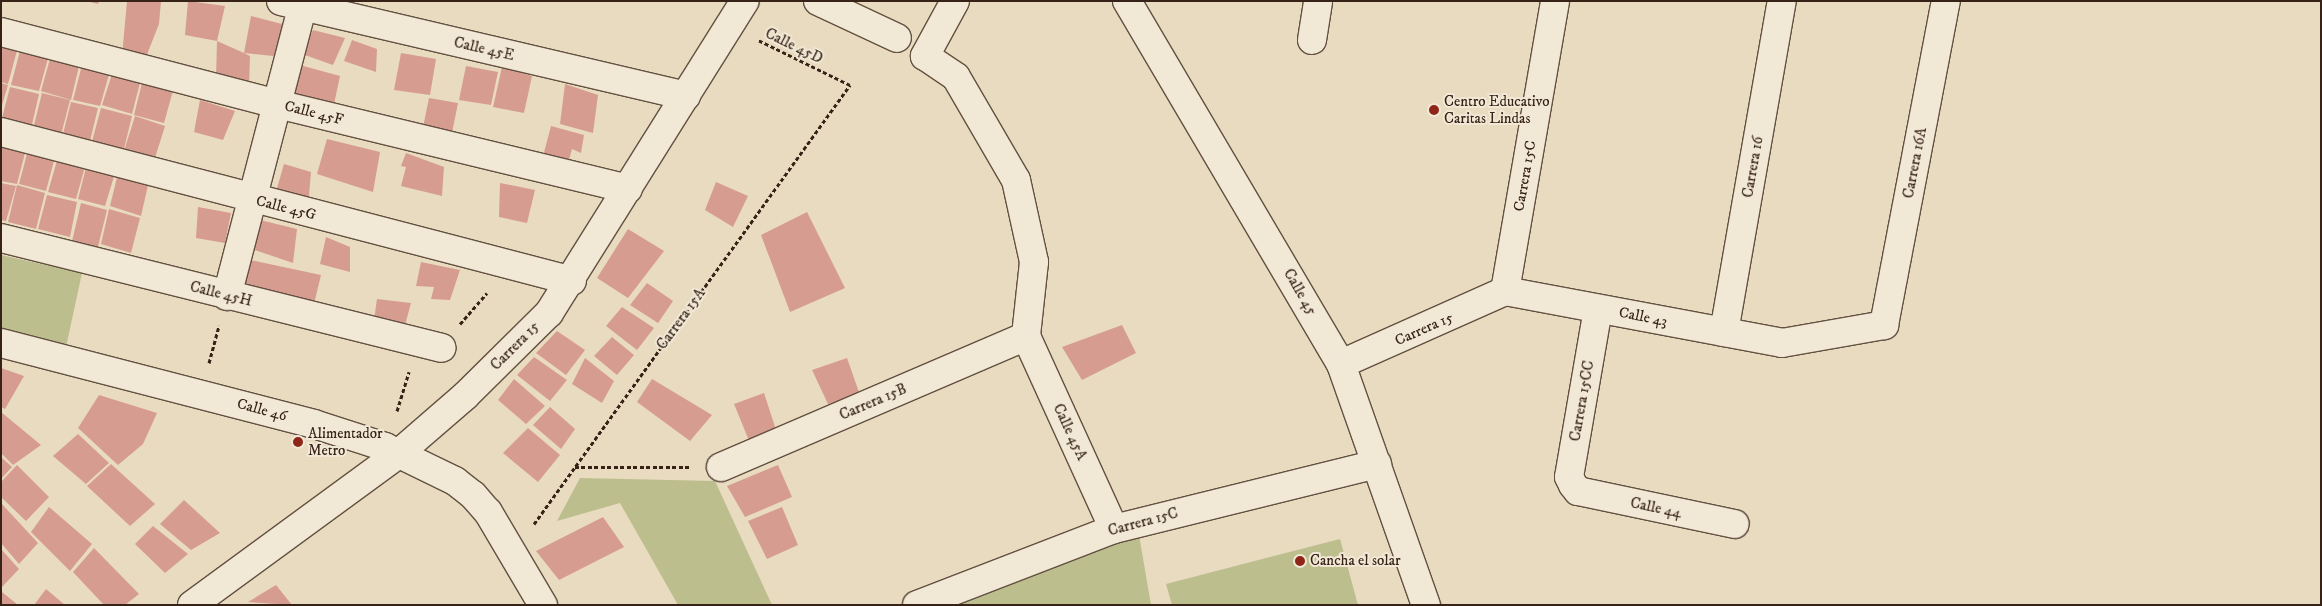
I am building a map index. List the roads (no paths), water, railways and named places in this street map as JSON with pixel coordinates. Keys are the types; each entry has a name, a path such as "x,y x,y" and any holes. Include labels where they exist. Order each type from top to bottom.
{"street":[{"name":"Carrera 15","path":"192,605 391,450 466,395 549,313 572,280 745,1"},
{"path":"818,1 897,38"},
{"path":"955,1 925,56 956,76 1016,180 1034,262 1026,336"},
{"name":"Calle 45","path":"1127,1 1342,364 1426,605"},
{"path":"1312,40 1318,1"},
{"name":"Carrera 15C","path":"1506,291 1555,1"},
{"name":"Carrera 16","path":"1724,332 1782,1"},
{"name":"Carrera 16A","path":"1782,343 1884,324 1946,1"},
{"path":"227,296 277,104 296,3"},
{"name":"Calle 45E","path":"296,3 686,96"},
{"name":"Calle 45F","path":"1,32 277,104 628,189"},
{"name":"Calle 45G","path":"1,132 252,199 572,280"},
{"name":"Calle 45H","path":"1,238 227,296 430,345"},
{"name":"Carrera 15","path":"1342,364 1506,291"},
{"name":"Calle 43","path":"1506,291 1782,343"},
{"name":"Carrera 15CC","path":"1578,491 1568,477 1598,309"},
{"name":"Carrera 15B","path":"721,468 1026,336"},
{"name":"Calle 45A","path":"1026,336 1114,528"},
{"name":"Calle 46","path":"1,344 314,424 391,450 455,481 473,495 488,512 543,605"},
{"name":"Carrera 15C","path":"917,605 1114,528 1377,464"},
{"name":"Calle 44","path":"1578,491 1735,524"}],"place":[{"name":"Centro Educativo Caritas Lindas","path":"1434,110"},
{"name":"Alimentador Metro","path":"298,442"},
{"name":"Cancha el solar","path":"1300,561"}]}
